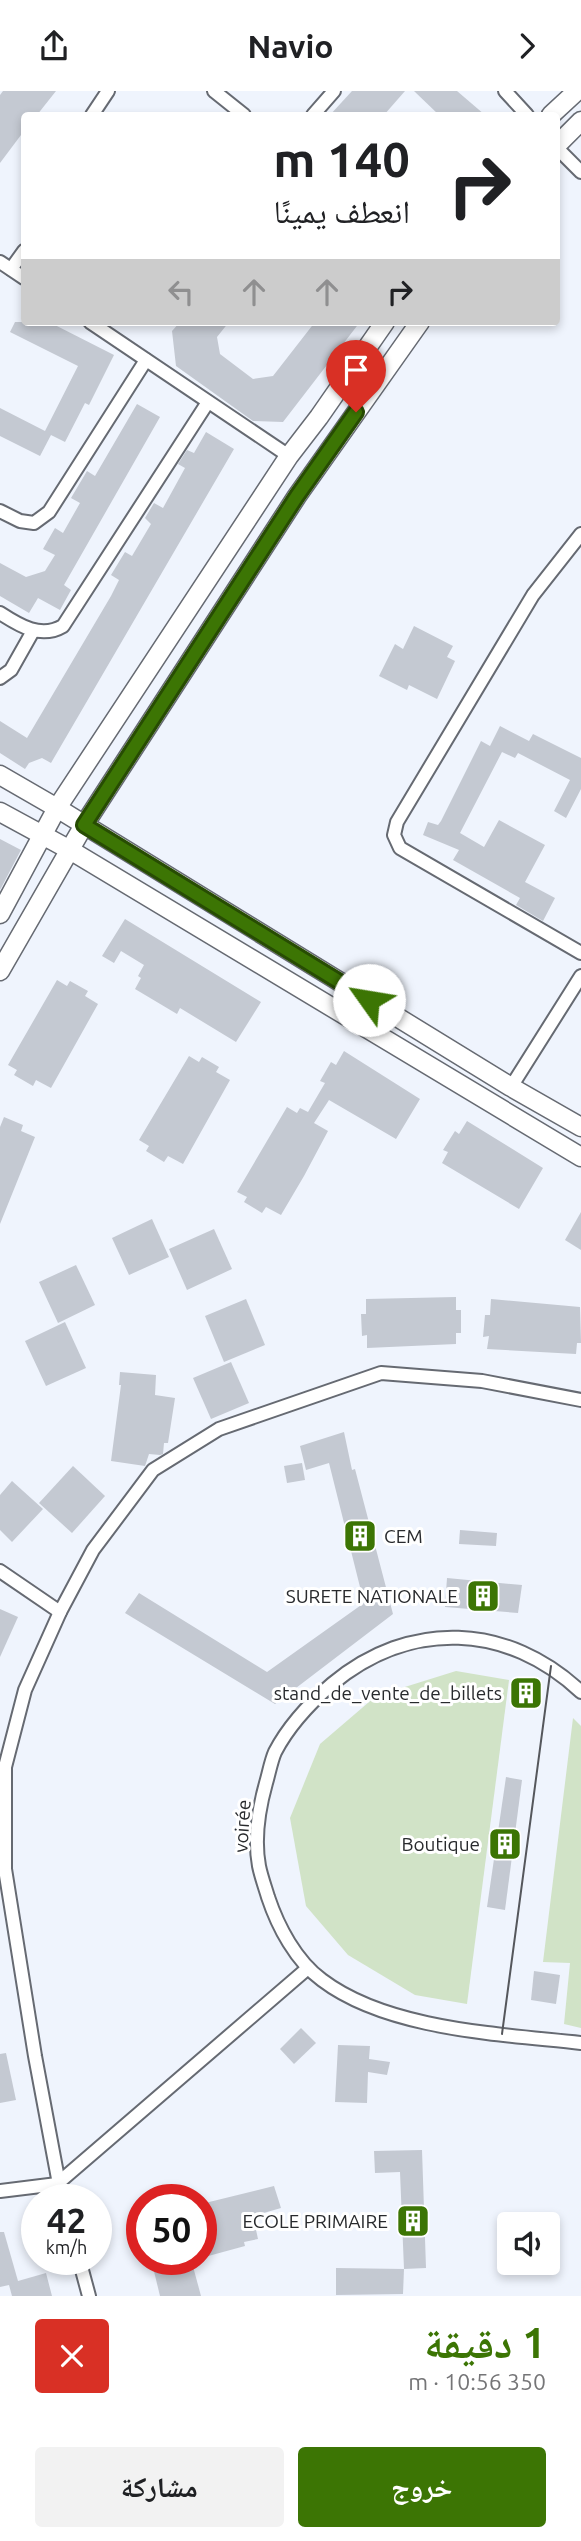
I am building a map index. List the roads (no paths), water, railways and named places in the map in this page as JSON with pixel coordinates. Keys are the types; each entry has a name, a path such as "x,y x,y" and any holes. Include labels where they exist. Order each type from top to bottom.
{"main road":[{"path":"554,112 577,91"},
{"path":"560,142 581,121"},
{"path":"0,914 58,808 289,456 381,326"},
{"path":"0,971 84,825 297,496 417,326"},
{"path":"0,775 581,1127"},
{"path":"0,812 70,850 581,1157"}],"street":[{"path":"94,112 108,91"},
{"path":"214,91 240,112"},
{"path":"316,112 334,91"},
{"path":"505,91 524,112"},
{"path":"560,150 581,172"},
{"path":"21,253 6,265 21,276"},
{"path":"95,326 289,456"},
{"path":"0,511 20,521 34,523 49,512 146,360"},
{"path":"0,613 33,632 56,630 64,626 208,402"},
{"path":"581,534 533,595 397,822 394,835 400,848 581,953"},
{"path":"0,678 11,670 33,632"},
{"path":"511,1087 581,976"},
{"path":"57,2184 5,1869 5,1767 25,1690 60,1612 93,1550 153,1470 219,1429 381,1373 482,1381 581,1400"},
{"path":"0,1571 60,1612"},
{"name":"voirée","path":"581,1692 551,1666 517,1649 480,1640 442,1638 404,1644 351,1668 307,1705 275,1753 259,1808 259,1865 276,1920 308,1968 323,1981 364,2003 437,2026 581,2043"},
{"path":"57,2184 308,1968"},
{"path":"0,2191 21,2188"},
{"path":"83,2275 89,2296"}],"tram line":[{"path":"502,2034 551,1666"}],"place":[{"name":"CEM","path":"360,1536"},
{"name":"SURETE NATIONALE","path":"483,1596"},
{"name":"stand_de_vente_de_billets","path":"526,1693"},
{"name":"Boutique","path":"505,1844"},
{"name":"ECOLE PRIMAIRE","path":"413,2221"}]}
